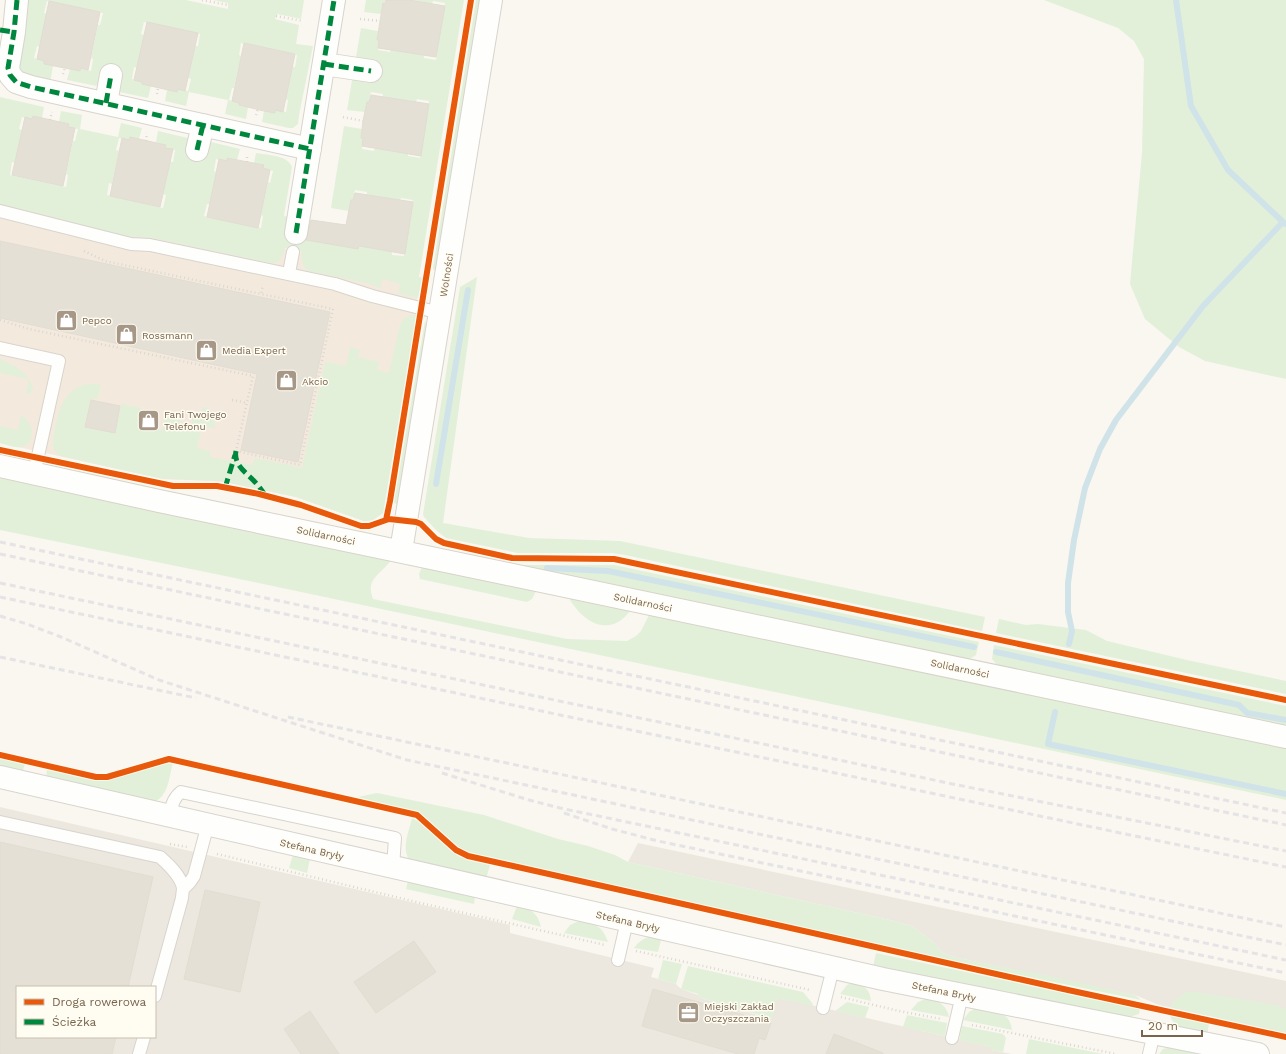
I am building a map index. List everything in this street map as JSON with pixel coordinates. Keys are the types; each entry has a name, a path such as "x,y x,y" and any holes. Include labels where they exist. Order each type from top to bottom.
{"street":[{"path":"17,0 7,31 8,68 10,75 16,82 31,87 310,149"},
{"path":"295,243 334,0"},
{"name":"Wolności","path":"401,551 491,0"},
{"path":"324,64 371,71"},
{"path":"106,103 111,75"},
{"path":"197,150 203,125"},
{"name":"Solidarności","path":"0,466 1286,737"},
{"name":"Stefana Bryły","path":"0,777 833,968 962,995 1152,1044 1258,1054"}],"lane":[{"path":"0,212 131,244 150,245 288,273 335,284 372,296 440,313"},
{"path":"288,273 295,243"},
{"path":"0,348 59,361 34,474"},
{"path":"169,816 176,795 181,792 395,838 393,867"},
{"path":"0,822 160,857 170,866 183,889 182,898 156,992"},
{"path":"183,889 194,876 202,851 208,824"},
{"path":"619,954 627,921"},
{"path":"823,1008 833,968"},
{"path":"952,1038 962,995"},
{"path":"139,1054 144,1038"}],"path":[{"path":"202,0 228,5"},
{"path":"276,16 303,21"},
{"path":"360,19 380,21"},
{"path":"343,117 363,121"},
{"path":"0,320 29,328 253,376 236,451 300,465 333,309 106,261 84,251"},
{"path":"260,294 266,269"},
{"path":"232,400 248,403"},
{"path":"168,843 429,905 619,954 826,994 899,1011 1116,1054"}],"shaded area":[{"path":"0,188 419,277 416,315 383,513 373,520 364,521 296,497 229,483 163,479 0,443"},
{"path":"0,807 510,925 510,933 654,968 651,977 676,984 681,989 698,995 698,997 771,1019 777,997 991,1047 991,1050 1012,1054 0,1054"},
{"path":"638,843 1286,981 1286,1033 1159,1005 1135,995 958,958 943,953 933,942 912,926 628,862"}],"green space":[{"path":"25,0 186,0 228,9 228,3 213,0 304,0 301,19 277,14 275,19 299,25 296,44 313,46 298,124 293,128 289,128 262,122 264,111 275,113 275,110 286,112 288,100 285,99 292,67 295,67 297,55 241,43 239,55 241,56 234,88 232,88 229,100 239,103 239,105 248,107 246,119 225,114 228,100 189,92 186,106 165,101 167,90 177,92 178,89 188,91 191,79 188,78 195,46 198,46 200,34 144,22 141,34 144,35 137,68 134,67 132,79 142,82 142,84 151,86 148,98 119,92 99,82 96,86 67,80 70,69 80,71 81,68 91,71 93,59 91,58 98,25 100,25 103,13 47,1 44,13 47,14 40,47 37,46 34,58 44,61 44,64 53,66 50,83 21,73 19,65"},
{"path":"366,0 386,0 385,4 383,4 381,14 364,12"},
{"path":"409,0 464,0 419,277 422,278 418,298 398,293 400,284 382,279 380,288 367,283 309,271 303,265 302,252 285,248 279,260 271,263 153,238 127,236 0,204 0,97 44,107 42,118 33,116 32,119 22,117 19,129 22,130 15,163 12,162 10,175 66,187 68,175 66,174 73,141 75,141 78,129 68,127 69,124 59,122 61,111 82,115 80,129 118,137 121,123 142,128 139,139 130,137 129,140 119,138 116,150 119,151 112,184 109,183 107,195 163,208 166,195 163,194 170,162 173,162 175,150 165,148 166,145 156,142 158,131 188,138 189,143 206,147 211,142 240,149 237,160 228,158 227,161 216,159 214,171 216,172 210,204 207,204 204,216 261,228 263,216 261,215 268,182 270,183 273,171 254,163 256,153 271,155 286,160 292,167 284,216 290,217 308,228 306,240 317,242 319,230 346,247 358,249 359,246 392,252 392,255 404,256 413,200 401,198 400,200 367,195 367,192 355,190 349,211 331,208 344,126 362,129 362,149 374,151 375,148 408,153 408,156 420,158 429,101 417,99 416,102 383,97 383,94 371,92 365,112 347,110 361,28 378,31 378,50 390,52 391,50 424,55 424,58 436,60 439,40 435,39 442,23 445,3 433,1 432,4"},
{"path":"476,0 481,0 437,271 433,268"},
{"path":"1044,0 1286,0 1286,379 1205,361 1179,347 1145,319 1130,284 1142,153 1144,59 1134,41 1118,28"},
{"path":"477,277 443,523 529,538 620,541 985,617 982,631 625,555 612,553 518,553 446,538 437,531 423,514 460,287"},
{"path":"416,315 383,513 373,520 364,521 296,497 221,481 163,479 60,456 53,447 57,419 68,395 74,389 90,384 101,385 97,399 91,398 84,427 115,433 122,404 141,408 138,424 162,431 166,413 180,416 179,423 191,425 193,419 200,420 203,408 206,407 212,413 215,428 202,426 197,448 210,451 210,457 252,465 255,458 302,468 325,362 346,366 350,347 360,350 358,357 379,362 377,370 389,373 400,325 403,319"},
{"path":"425,321 428,330 399,506 394,502"},
{"path":"0,359 20,370 29,379 0,373"},
{"path":"29,379 33,388 30,394 26,394"},
{"path":"21,415 25,417 30,425 32,433 29,442 20,447 13,447 0,443 0,426 18,430"},
{"path":"0,478 391,560 373,581 371,592 373,599 567,639 627,641 641,631 649,615 1286,748 1286,800 230,577 0,530"},
{"path":"517,565 614,565 979,642 976,655 968,660"},
{"path":"422,567 536,591 532,599 527,602 420,579 419,574"},
{"path":"569,598 630,611 614,624 597,624 582,614"},
{"path":"999,619 1026,625 1038,624 1086,630 1107,641 1286,681 1286,694 996,633"},
{"path":"994,645 1286,706 1286,726 1000,667 992,659"},
{"path":"0,758 25,764 22,773 0,768"},
{"path":"166,763 173,763 168,786 162,796 153,802 46,778 47,769 96,780 112,779"},
{"path":"377,793 484,815 558,839 588,846 615,855 628,862 890,920 912,926 933,942 943,953 958,958 1135,995 1141,1000 880,946 471,853 458,847 420,814 358,797"},
{"path":"412,818 420,822 458,856 490,865 486,879 411,862 406,852 406,841"},
{"path":"293,855 310,859 307,873 289,868"},
{"path":"408,881 475,896 474,904 406,889"},
{"path":"517,906 526,908 533,912 538,918 541,927 512,919"},
{"path":"581,920 598,927 604,933 608,942 564,933 570,925"},
{"path":"653,936 661,940 658,952 634,948 642,940"},
{"path":"876,953 1140,1009 1139,1014 1126,1018 873,967"},
{"path":"663,960 682,964 676,984 658,979"},
{"path":"688,966 803,992 813,1004 812,1006 777,998 772,1019 698,997 698,994 681,989"},
{"path":"852,983 866,988 871,1001 840,994 847,985"},
{"path":"1190,991 1276,1005 1286,1009 1286,1033 1170,1007 1181,995"},
{"path":"928,998 936,1000 942,1004 949,1017 911,1010 918,1002"},
{"path":"847,1002 869,1007 865,1018 835,1011"},
{"path":"976,1008 994,1011 1004,1015 1011,1023 1012,1030 963,1020 969,1012"},
{"path":"907,1015 947,1023 945,1036 903,1027"},
{"path":"1170,1015 1209,1024 1207,1035 1190,1032 1180,1028 1172,1021"},
{"path":"962,1026 1003,1034 1006,1038 1003,1052 991,1050 991,1047 959,1040"},
{"path":"1029,1039 1103,1054 1026,1054"},
{"path":"1170,1047 1210,1054 1159,1054 1163,1049"}],"building":[{"path":"386,0 409,0 445,6 436,57 378,48 379,40 377,40 383,3 385,4"},
{"path":"49,1 100,12 88,70 81,68 80,71 44,64 44,61 37,59"},
{"path":"147,22 198,33 185,91 178,89 177,92 142,84 142,82 134,80"},
{"path":"244,43 295,54 283,112 275,110 275,113 264,111 239,105 239,103 232,101"},
{"path":"371,95 429,104 421,156 362,146 363,138 361,138 363,121 367,102 369,102"},
{"path":"33,116 69,124 68,127 75,128 63,186 12,175 25,117 32,119"},
{"path":"130,137 166,145 165,148 173,149 160,207 110,196 122,138 129,140"},
{"path":"227,158 264,165 263,168 270,170 258,228 207,217 219,159 227,161"},
{"path":"355,193 413,202 405,254 359,246 358,249 306,240 311,220 346,225 351,200 353,200"},
{"path":"0,241 330,312 298,462 241,450 257,374 0,318"},
{"path":"91,400 120,406 115,433 85,427"},
{"path":"0,842 153,877 128,986 16,986 16,1038 116,1038 112,1054 0,1054"},
{"path":"205,890 260,902 240,992 184,979"},
{"path":"414,941 436,972 376,1013 354,982"},
{"name":"Miejski Zakład Oczyszczania","path":"653,989 771,1023 765,1040 759,1038 754,1054 738,1054 642,1026"},
{"path":"310,1011 339,1054 301,1054 284,1029"},
{"path":"834,1034 883,1053 883,1054 826,1054"}],"waterway":[{"path":"1176,0 1191,106 1228,170 1286,224"},
{"path":"1069,644 1072,631 1068,612 1068,583 1074,540 1085,488 1100,449 1116,420 1203,306 1283,222"},
{"path":"436,484 468,290"},
{"path":"547,568 608,571 974,647"},
{"path":"996,652 1239,705 1247,713 1286,720"},
{"path":"1055,712 1048,744 1286,794"}],"railway":[{"path":"0,542 1286,813"},
{"path":"0,554 1286,825"},
{"path":"0,583 943,782 1286,851"},
{"path":"0,597 1286,867"},
{"path":"0,616 27,624 61,637 159,680 407,760 1286,945"},
{"path":"0,657 196,698"},
{"path":"288,717 1286,927"},
{"path":"442,773 560,808 1286,960"},
{"path":"564,813 612,829 658,841 1286,973"}],"marked path":[{"path":"17,0 14,32 8,68 10,75 16,82 31,87 310,149"},
{"path":"296,233 334,0"},
{"path":"0,30 14,32"},
{"path":"324,64 371,71"},
{"path":"106,103 111,75"},
{"path":"197,150 203,125"},
{"path":"236,451 239,465 265,495"},
{"path":"225,488 235,455"}],"cycle path":[{"path":"386,520 471,0"},
{"path":"0,450 173,486 217,486 259,494 301,505 361,526 369,526 389,519 416,522 421,524 436,539 444,543 512,558 614,559 1286,700"},
{"path":"0,755 96,777 107,777 169,759 417,815 456,850 468,856 1068,990 1286,1037"}],"place":[{"name":"Pepco","path":"67,320"},
{"name":"Rossmann","path":"127,335"},
{"name":"Media Expert","path":"206,350"},
{"name":"Akcio","path":"287,381"},
{"name":"Fani Twojego Telefonu","path":"149,420"},
{"name":"Miejski Zakład Oczyszczania","path":"689,1012"}]}
